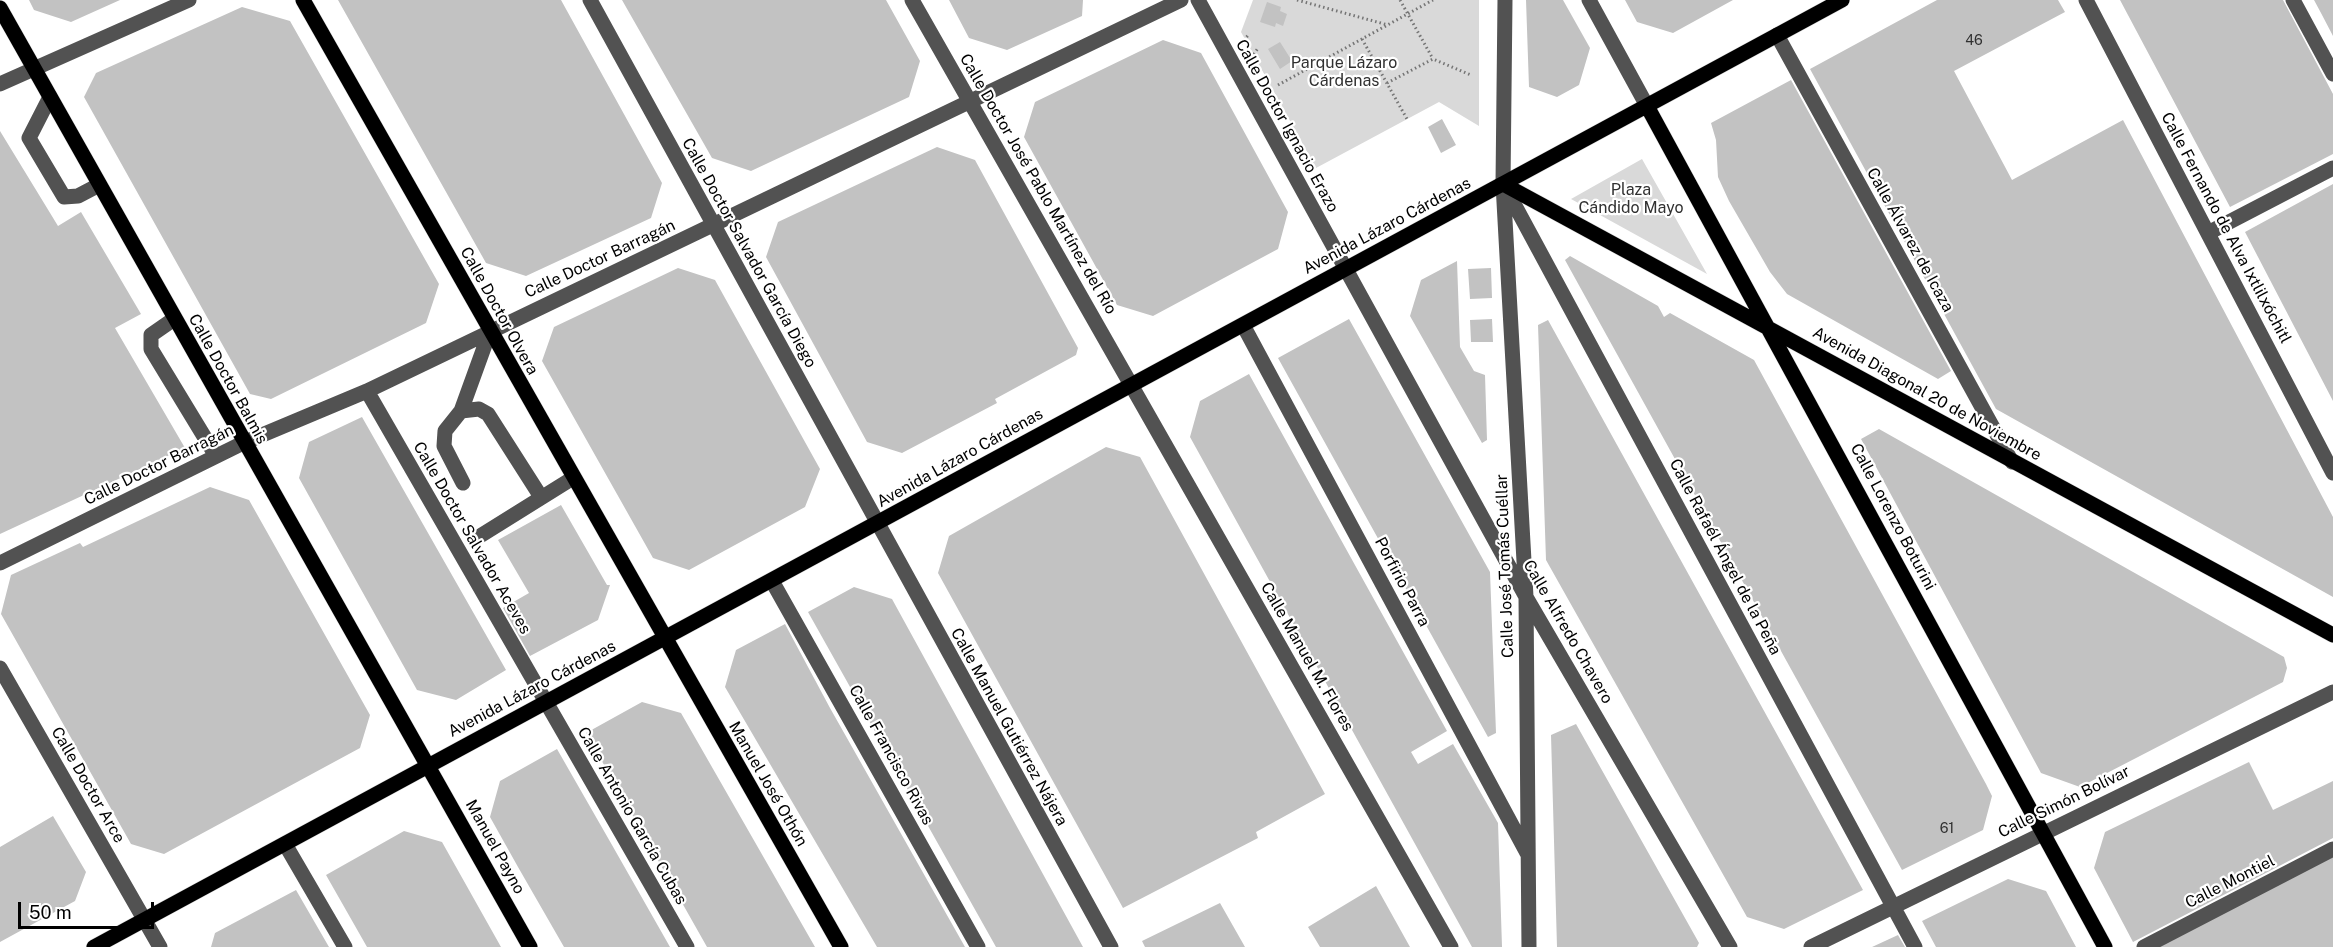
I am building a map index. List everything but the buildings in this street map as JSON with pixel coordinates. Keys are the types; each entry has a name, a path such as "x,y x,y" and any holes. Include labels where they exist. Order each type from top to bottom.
{"main road":[{"name":"Calle Doctor Olvera","path":"303,0 664,639"},
{"name":"Avenida Lázaro Cárdenas","path":"94,947 1842,0"},
{"name":"Calle Doctor Balmis","path":"0,8 243,443 429,765"},
{"name":"Calle Lorenzo Boturini","path":"1647,106 1769,326 2104,947"},
{"name":"Avenida Diagonal 20 de Noviembre","path":"1503,184 1769,326 2012,462 2333,635"},
{"name":"Manuel José Othón","path":"664,639 841,947"},
{"name":"Manuel Payno","path":"429,765 530,947"}],"street":[{"path":"0,84 189,0"},
{"name":"Calle Doctor Salvador García Diego","path":"590,0 877,524"},
{"name":"Calle Doctor José Pablo Martínez del Río","path":"912,0 1132,385"},
{"name":"Calle Doctor Barragán","path":"0,563 243,443 367,391 1180,0"},
{"name":"Calle Doctor Ignacio Erazo","path":"1198,0 1345,270"},
{"name":"Calle José Tomás Cuéllar","path":"1505,0 1503,184 1526,597 1529,947"},
{"path":"1589,0 1647,106"},
{"name":"Calle Fernando de Alva Ixtlilxóchitl","path":"2086,0 2333,473"},
{"path":"2293,0 2333,74"},
{"name":"Calle Álvarez de Icaza","path":"1777,35 2012,462"},
{"path":"50,97 29,138 64,197 78,196 99,184"},
{"path":"2208,234 2333,168"},
{"name":"Calle Rafaél Ángel de la Peña","path":"1503,184 1915,947"},
{"name":"Calle Alfredo Chavero","path":"1345,270 1526,597 1730,947"},
{"path":"174,319 151,335 151,349 216,456"},
{"name":"Porfirio Parra","path":"1243,325 1529,857"},
{"path":"463,483 444,446 445,431 461,411 490,331"},
{"name":"Calle Manuel M. Flores","path":"1132,385 1451,947"},
{"name":"Calle Doctor Salvador Aceves","path":"367,391 546,702"},
{"path":"461,411 479,409 488,414 541,497"},
{"path":"480,536 573,477"},
{"name":"Calle Manuel Gutiérrez Nájera","path":"877,524 1111,947"},
{"name":"Calle Francisco Rivas","path":"772,580 978,947"},
{"name":"Calle Doctor Arce","path":"0,668 160,947"},
{"name":"Calle Simón Bolívar","path":"1811,947 2333,692"},
{"name":"Calle Antonio García Cubas","path":"546,702 687,947"},
{"path":"285,844 345,947"},
{"name":"Calle Montiel","path":"2144,947 2333,849"}],"path":[{"path":"1297,0 1388,25"},
{"path":"1400,0 1433,58 1471,75"},
{"path":"1278,85 1433,0"},
{"path":"1362,39 1407,119"},
{"path":"1387,83 1433,58"}],"green space":[{"name":"Parque Lázaro Cárdenas","path":"1253,0 1479,0 1479,126 1439,102 1316,168 1241,32"},
{"name":"Plaza Cándido Mayo","path":"1642,159 1707,274 1571,199"}]}
